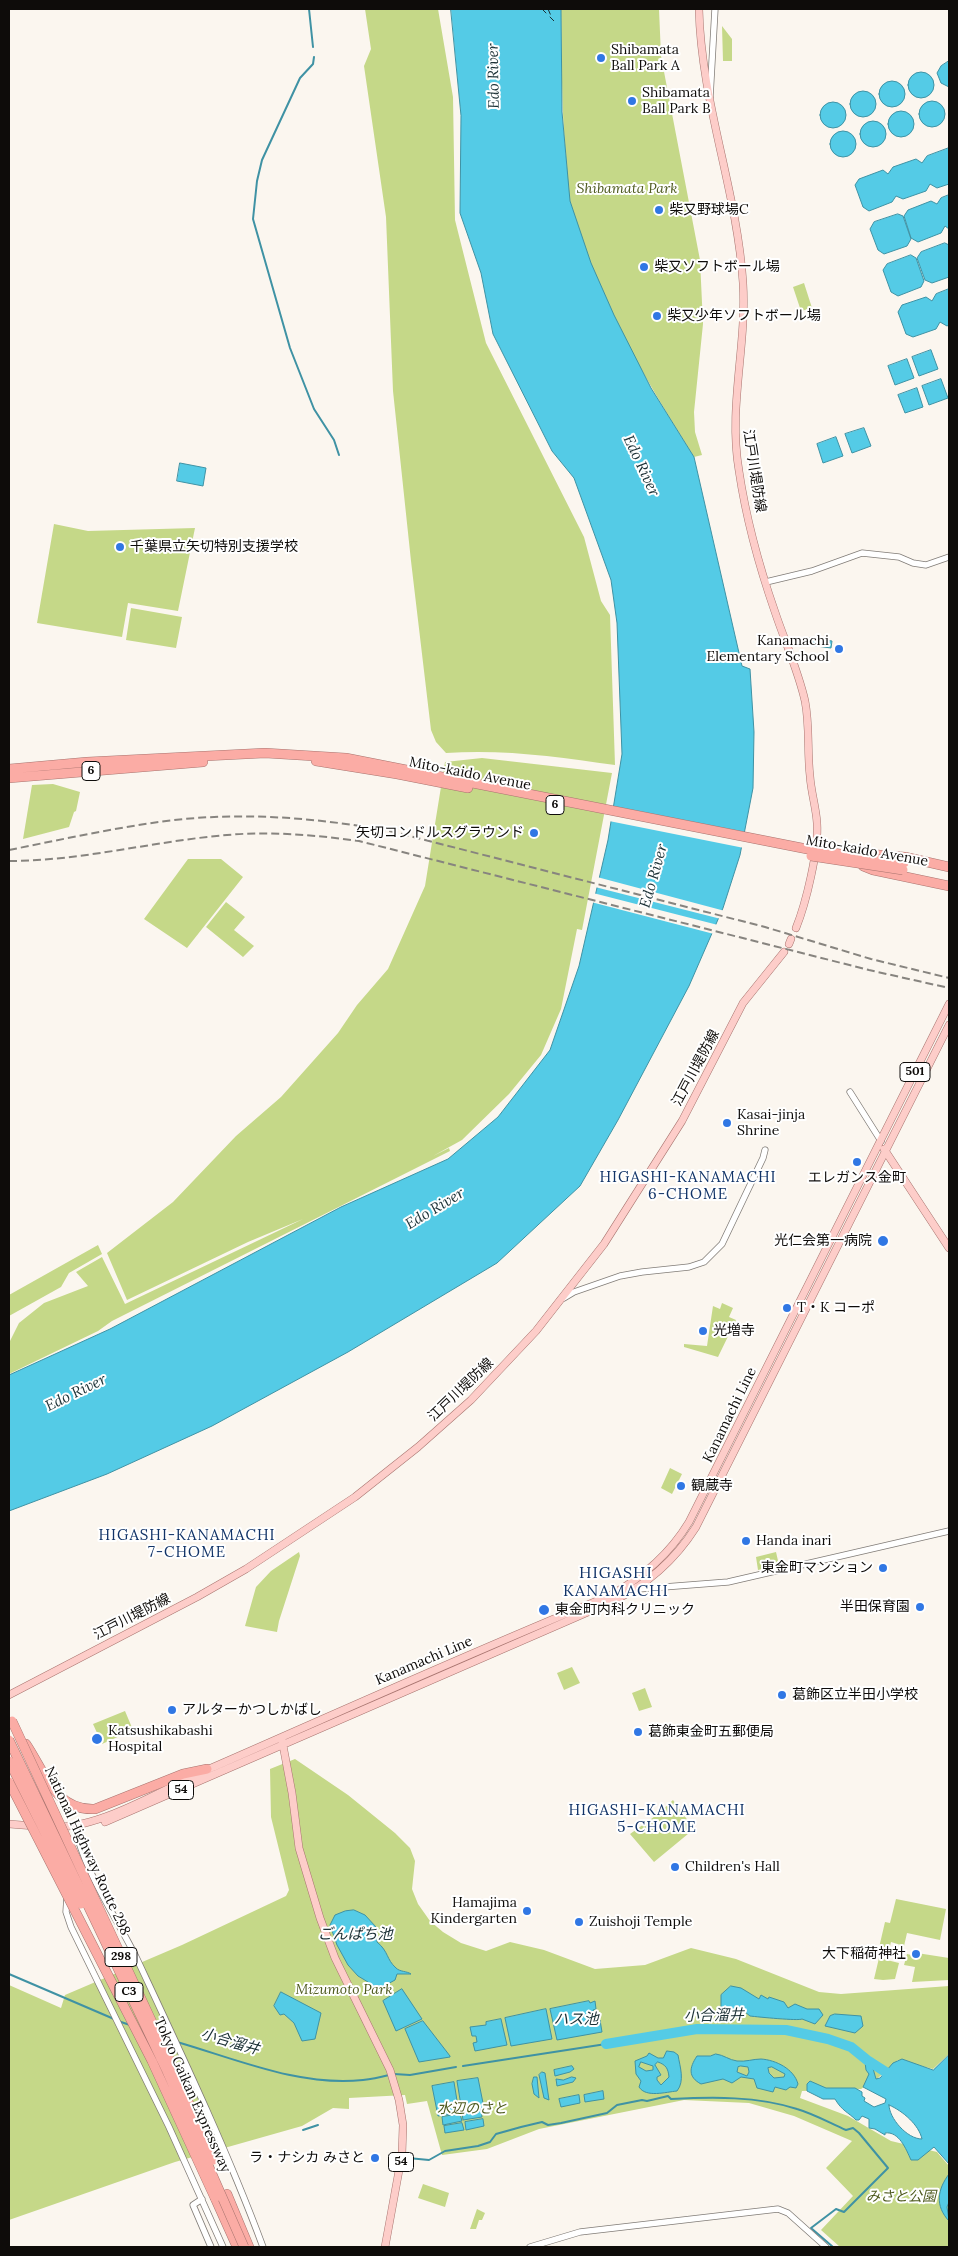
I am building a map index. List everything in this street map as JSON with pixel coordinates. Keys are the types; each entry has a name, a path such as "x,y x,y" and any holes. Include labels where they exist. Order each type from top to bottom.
{"highway":[{"name":"Mito-kaido Avenue","path":"9,768 173,760 266,759 305,760 398,771 949,880"},
{"name":"Mito-kaido Avenue","path":"9,778 173,760"},
{"name":"Mito-kaido Avenue","path":"812,853 841,854 949,872"},
{"path":"841,854 888,855 949,867"},
{"path":"856,863 873,870 949,886"},
{"name":"National Highway Route 298","path":"11,1717 178,2076 249,2247"},
{"path":"18,1733 59,1796 68,1804 80,1808 95,1809 102,1807 173,1777 207,1769"},
{"name":"Tokyo Gaikan Expressway","path":"9,1740 166,2069 244,2247"},
{"name":"Tokyo Gaikan Expressway","path":"9,1761 160,2066 238,2247"},
{"name":"298","path":"9,1782 152,2060 238,2247"}],"main road":[{"path":"699,9 702,54 710,97"},
{"name":"江戸川堤防線","path":"710,97 735,223 743,282 743,319 734,414 736,453 745,502 766,582 805,702 808,719 810,780 817,824 813,863 796,928"},
{"name":"江戸川堤防線","path":"9,1695 203,1594 246,1569 355,1497 418,1447 471,1400 536,1331 564,1298 610,1236 667,1145 747,998 784,952"},
{"name":"501","path":"881,1141 949,1004"},
{"name":"501","path":"885,1151 949,1025"},
{"path":"881,1141 885,1151 949,1248"},
{"name":"Kanamachi Line","path":"634,1585 662,1559 689,1522 881,1141"},
{"name":"Kanamachi Line","path":"282,1741 593,1610 634,1585 675,1556 696,1527 885,1151"},
{"name":"54","path":"9,1824 45,1828 75,1828 107,1816 207,1769 282,1741"},
{"name":"54","path":"9,1828 46,1832 109,1820 282,1741"},
{"name":"54","path":"282,1741 299,1848 322,1925 335,1958 392,2075 403,2125 402,2154 384,2247"}],"street":[{"name":"江戸川堤防線","path":"710,97 715,9"},
{"path":"766,582 812,570 862,553 899,557 913,563 926,565 949,557"},
{"path":"850,1092 881,1141"},
{"path":"564,1298 574,1292 620,1276 689,1267 704,1262 722,1244 764,1158 765,1150"},
{"path":"634,1585 728,1582 949,1531"},
{"path":"75,1828 80,1846 136,1958 173,2038 230,2166 263,2247"},
{"path":"80,1846 68,1886 66,1912 74,1933 116,2016 223,2247"},
{"path":"202,2199 193,2205 211,2247"},
{"path":"530,2247 580,2232 778,2209 788,2214 826,2247"}],"green space":[{"path":"365,9 438,9 453,97 455,220 486,343 584,537 601,601 610,615 615,765 510,753 446,753 436,742 431,730 393,391 386,217 364,66 371,49"},
{"name":"Shibamata Park","path":"561,9 659,9 661,56 700,260 703,324 694,412 695,432 702,455 694,457 639,366 606,302 580,236 567,185 562,101"},
{"path":"722,26 732,39 732,61 723,61"},
{"path":"804,283 812,308 801,311 793,287"},
{"path":"54,524 88,531 195,528 178,611 128,603 122,637 37,623"},
{"path":"131,608 182,617 176,648 126,640"},
{"path":"482,758 612,773 582,930 577,929 561,1009 541,1055 509,1094 462,1140 433,1156 449,1148 450,1151 112,1321 98,1331 9,1374 9,1343 19,1323 44,1303 88,1286 76,1272 102,1257 125,1304 303,1219 248,1242 127,1300 107,1253 173,1202 236,1136 281,1097 338,1033 357,1005 388,969 425,886 445,762"},
{"path":"53,784 80,792 76,811 69,827 23,839 32,785"},
{"path":"188,859 221,859 243,877 187,948 144,919"},
{"path":"226,902 245,917 234,930 254,946 243,957 206,927"},
{"path":"98,1245 102,1254 69,1273 61,1287 9,1316 9,1295"},
{"path":"722,1303 733,1308 729,1317 736,1320 718,1357 684,1347 684,1344 707,1346 713,1306 720,1309"},
{"path":"670,1468 682,1474 672,1494 661,1488"},
{"path":"299,1552 300,1556 277,1632 245,1626 256,1587 271,1571"},
{"path":"776,1552 779,1565 758,1570 756,1557"},
{"path":"572,1667 580,1683 564,1690 557,1673"},
{"path":"645,1688 652,1707 639,1711 632,1693"},
{"path":"125,1711 133,1730 102,1744 93,1724"},
{"name":"Mizumoto Park","path":"295,1759 348,1795 395,1833 410,1848 415,1861 412,1889 418,1904 430,1921 461,1943 486,1951 510,1942 544,1950 595,1969 645,1965 691,1948 736,1959 819,1992 841,1994 949,1986 949,2054 933,2069 898,2060 878,2078 861,2089 802,2091 800,2098 848,2116 891,2141 937,2152 949,2166 949,2247 840,2247 821,2230 853,2196 826,2168 852,2141 794,2116 749,2103 684,2100 539,2129 487,2149 442,2155 427,2101 407,2104 405,2095 349,2098 349,2109 333,2108 302,2126 175,2162 9,2220 9,1985 61,2008 65,1995 182,1945 286,1896 289,1890 271,1817 270,1769"},
{"path":"673,1800 694,1829 654,1862 630,1834 658,1814"},
{"path":"896,1899 946,1909 940,1940 907,1933 904,1946 891,1942 888,1954 878,1952 885,1922 890,1923"},
{"path":"917,1953 949,1958 949,1980 912,1982 915,1967 904,1965 907,1954 916,1956"},
{"path":"879,1958 899,1963 895,1979 874,1979"},
{"path":"423,2184 449,2193 445,2207 418,2198"},
{"path":"477,2209 485,2213 482,2220 479,2220 476,2229 470,2229"}],"water":[{"name":"Edo River","path":"451,9 561,9 562,112 570,201 591,263 614,315 651,388 694,457 742,666 750,669 754,732 753,788 740,855 723,908 689,986 618,1120 580,1186 497,1263 348,1352 212,1426 107,1474 9,1511 9,1375 110,1329 341,1207 448,1159 498,1117 550,1050 579,966 608,840 622,754 617,623 611,580 574,478 552,451 493,334 481,273 460,213 461,116"},
{"path":"949,61 949,87 941,83 937,73 941,66"},
{"path":"921,72 930,76 934,85 930,94 921,98 912,94 908,85 912,76"},
{"path":"892,81 901,85 905,94 901,103 892,107 883,103 879,94 883,85"},
{"path":"863,91 872,95 876,104 872,113 863,117 854,113 850,104 854,95"},
{"path":"932,101 941,105 945,114 941,123 932,127 923,123 919,114 923,105"},
{"path":"833,102 842,106 846,115 842,124 833,128 824,124 820,115 824,106"},
{"path":"901,111 910,115 914,124 910,133 901,137 892,133 888,124 892,115"},
{"path":"873,121 882,125 886,134 882,143 873,147 864,143 860,134 864,125"},
{"path":"843,131 852,135 856,144 852,153 843,157 834,153 830,144 834,135"},
{"path":"949,148 949,184 937,188 930,184 926,191 903,199 896,196 892,202 869,211 863,207 855,185 859,179 883,170 888,174 893,167 916,159 922,163 927,156"},
{"path":"949,195 949,229 945,226 941,233 918,242 911,238 904,216 908,210 931,201 937,204 941,198"},
{"path":"898,214 903,216 911,239 907,246 884,254 878,250 870,229 874,222"},
{"path":"945,243 949,245 949,277 932,283 925,280 917,258 921,252"},
{"path":"911,255 916,258 924,281 921,287 898,296 891,292 883,270 887,264"},
{"path":"949,289 949,325 947,326 940,322 936,329 913,337 906,334 898,312 902,305 926,297 932,301 936,294"},
{"path":"931,350 938,369 919,376 912,357"},
{"path":"907,359 914,378 895,385 888,366"},
{"path":"941,379 948,398 929,405 922,386"},
{"path":"917,388 923,407 905,413 898,395"},
{"path":"864,428 871,446 852,453 845,434"},
{"path":"836,437 843,456 823,463 817,444"},
{"path":"180,463 206,468 203,486 177,481"},
{"path":"810,638 832,641 831,648 809,645"},
{"name":"ごんぱち池","path":"354,1910 365,1915 376,1927 377,1942 384,1949 390,1962 401,1971 411,1974 397,1974 395,1980 375,1991 370,1988 368,1982 358,1976 348,1965 337,1945 330,1925 335,1915"},
{"path":"731,1986 741,1988 759,1999 761,1995 768,1999 769,1997 784,2002 788,2008 795,2004 807,2009 819,2009 823,2015 815,2024 802,2019 750,2016 745,2012 740,2012 735,2017 721,2017 718,2013 721,2008 721,1995"},
{"path":"402,1989 422,2019 396,2031 383,2001"},
{"path":"281,1992 321,2013 315,2039 302,2041 294,2023 284,2014 280,2015 274,2006"},
{"name":"ハス池","path":"589,2001 590,2003 595,2001 596,2009 593,2010 596,2021 600,2020 602,2032 557,2040 550,2009"},
{"name":"ハス池","path":"546,2009 552,2039 511,2046 505,2018"},
{"path":"835,2014 861,2016 863,2026 855,2033 825,2026 830,2016"},
{"path":"501,2019 507,2045 475,2051 473,2043 477,2042 476,2036 472,2036 470,2027 486,2025 486,2022"},
{"path":"423,2021 450,2057 419,2062 405,2029"},
{"path":"667,2051 678,2055 681,2083 677,2091 656,2094 642,2090 639,2087 641,2081 636,2074 635,2061 647,2056 649,2053 658,2058 663,2058","holes":["641,2062 653,2066 653,2070 646,2071 639,2067","658,2062 666,2067 669,2077 661,2085 657,2080 657,2077 661,2075 655,2065"]},
{"path":"722,2055 737,2061 761,2059 773,2061 784,2066 793,2074 798,2084 796,2088 790,2087 786,2090 775,2087 773,2092 757,2088 754,2079 741,2077 732,2083 723,2079 701,2084 692,2075 692,2064 697,2056","holes":["738,2067 748,2067 749,2072 747,2076 737,2072","772,2067 785,2074 784,2077 774,2078 769,2073 768,2068"]},
{"path":"949,2055 949,2164 934,2147 918,2160 911,2160 901,2142 894,2135 885,2133 885,2135 869,2128 869,2119 862,2116 859,2120 856,2120 835,2099 823,2099 807,2091 807,2084 810,2081 826,2088 855,2088 862,2092 862,2096 865,2098 864,2101 874,2107 885,2103 886,2099 863,2087 869,2074 866,2070 865,2062 869,2061 872,2065 876,2079 880,2078 893,2063 902,2059 933,2070","holes":["889,2105 914,2124 922,2139 911,2136 900,2127 892,2116"]},
{"path":"572,2066 574,2069 570,2072 555,2076 554,2070"},
{"path":"542,2072 545,2073 549,2100 544,2098 539,2075"},
{"path":"534,2077 537,2077 539,2098 534,2094 532,2084"},
{"path":"572,2077 576,2078 573,2082 557,2086 556,2079 563,2080"},
{"path":"478,2078 484,2108 462,2112 457,2081"},
{"path":"454,2082 459,2113 438,2116 432,2086"},
{"path":"603,2091 604,2099 585,2102 584,2095"},
{"path":"579,2095 580,2103 561,2107 559,2099"},
{"path":"481,2110 482,2117 463,2120 462,2113"},
{"path":"460,2114 462,2121 443,2125 442,2117"},
{"path":"483,2119 484,2126 466,2130 465,2122"},
{"path":"462,2123 464,2130 445,2133 444,2126"},
{"path":"949,2174 949,2202 947,2207 949,2221 941,2210 939,2198 942,2186"}],"pier":[{"path":"611,806 747,833 744,848 609,821"},
{"path":"597,877 725,911 721,919 595,887"},
{"path":"593,893 718,925 714,934 591,902"}],"waterway":[{"path":"309,9 313,47"},
{"path":"314,57 313,64 300,78 262,160 257,181 253,219 290,348 314,409 334,440 339,455"},
{"name":"小合溜井","path":"9,1974 114,2019"},
{"name":"小合溜井","path":"118,2021 130,2025"},
{"name":"小合溜井","path":"606,2044 697,2029 786,2030 828,2039 851,2047 895,2078"},
{"name":"小合溜井","path":"163,2038 172,2041"},
{"name":"小合溜井","path":"177,2042 292,2076 339,2081 363,2080 389,2075"},
{"name":"小合溜井","path":"463,2066 606,2044"},
{"name":"小合溜井","path":"394,2074 410,2075 456,2067"},
{"path":"408,2158 429,2160 445,2151 478,2146 490,2142 496,2134 521,2127 542,2122 548,2125 561,2123 607,2113 617,2105 668,2096 671,2099 735,2098 782,2105 810,2113 846,2130 853,2128 888,2168 844,2212 836,2209 811,2228 833,2247"},
{"path":"303,2130 318,2125"}],"ferry route":[{"path":"542,9 554,21"},
{"path":"548,9 552,18"}],"railway":[{"path":"9,850 132,826 174,820 257,817 340,823 394,832 765,927 871,959 949,978"},
{"path":"9,861 64,858 200,838 260,833 293,834 359,841 869,970 949,988"}],"place":[{"name":"Shibamata Ball Park A","path":"601,58"},
{"name":"Shibamata Ball Park B","path":"632,101"},
{"name":"柴又野球場C","path":"659,210"},
{"name":"柴又ソフトボール場","path":"644,267"},
{"name":"柴又少年ソフトボール場","path":"657,316"},
{"name":"千葉県立矢切特別支援学校","path":"120,547"},
{"name":"Kanamachi Elementary School","path":"839,649"},
{"name":"矢切コンドルスグラウンド","path":"534,833"},
{"name":"Kasai-jinja Shrine","path":"727,1123"},
{"name":"エレガンス金町","path":"857,1162"},
{"name":"光仁会第一病院","path":"883,1241"},
{"name":"T・K コーポ","path":"787,1308"},
{"name":"光増寺","path":"703,1331"},
{"name":"観蔵寺","path":"681,1486"},
{"name":"Handa inari","path":"746,1541"},
{"name":"東金町マンション","path":"883,1568"},
{"name":"半田保育園","path":"920,1607"},
{"name":"東金町内科クリニック","path":"544,1610"},
{"name":"葛飾区立半田小学校","path":"782,1695"},
{"name":"アルターかつしかばし","path":"172,1710"},
{"name":"葛飾東金町五郵便局","path":"638,1732"},
{"name":"Katsushikabashi Hospital","path":"97,1739"},
{"name":"Children's Hall","path":"675,1867"},
{"name":"Hamajima Kindergarten","path":"527,1911"},
{"name":"Zuishoji Temple","path":"579,1922"},
{"name":"大下稲荷神社","path":"916,1954"},
{"name":"ラ・ナシカ みさと","path":"375,2158"}],"district":[{"name":"HIGASHI-KANAMACHI 6-CHOME","path":"688,1186"},
{"name":"HIGASHI-KANAMACHI 7-CHOME","path":"187,1544"},
{"name":"HIGASHI KANAMACHI","path":"616,1582"},
{"name":"HIGASHI-KANAMACHI 5-CHOME","path":"657,1820"}],"park label":[{"name":"水辺のさと","path":"472,2109"},
{"name":"みさと公園","path":"901,2197"}]}
